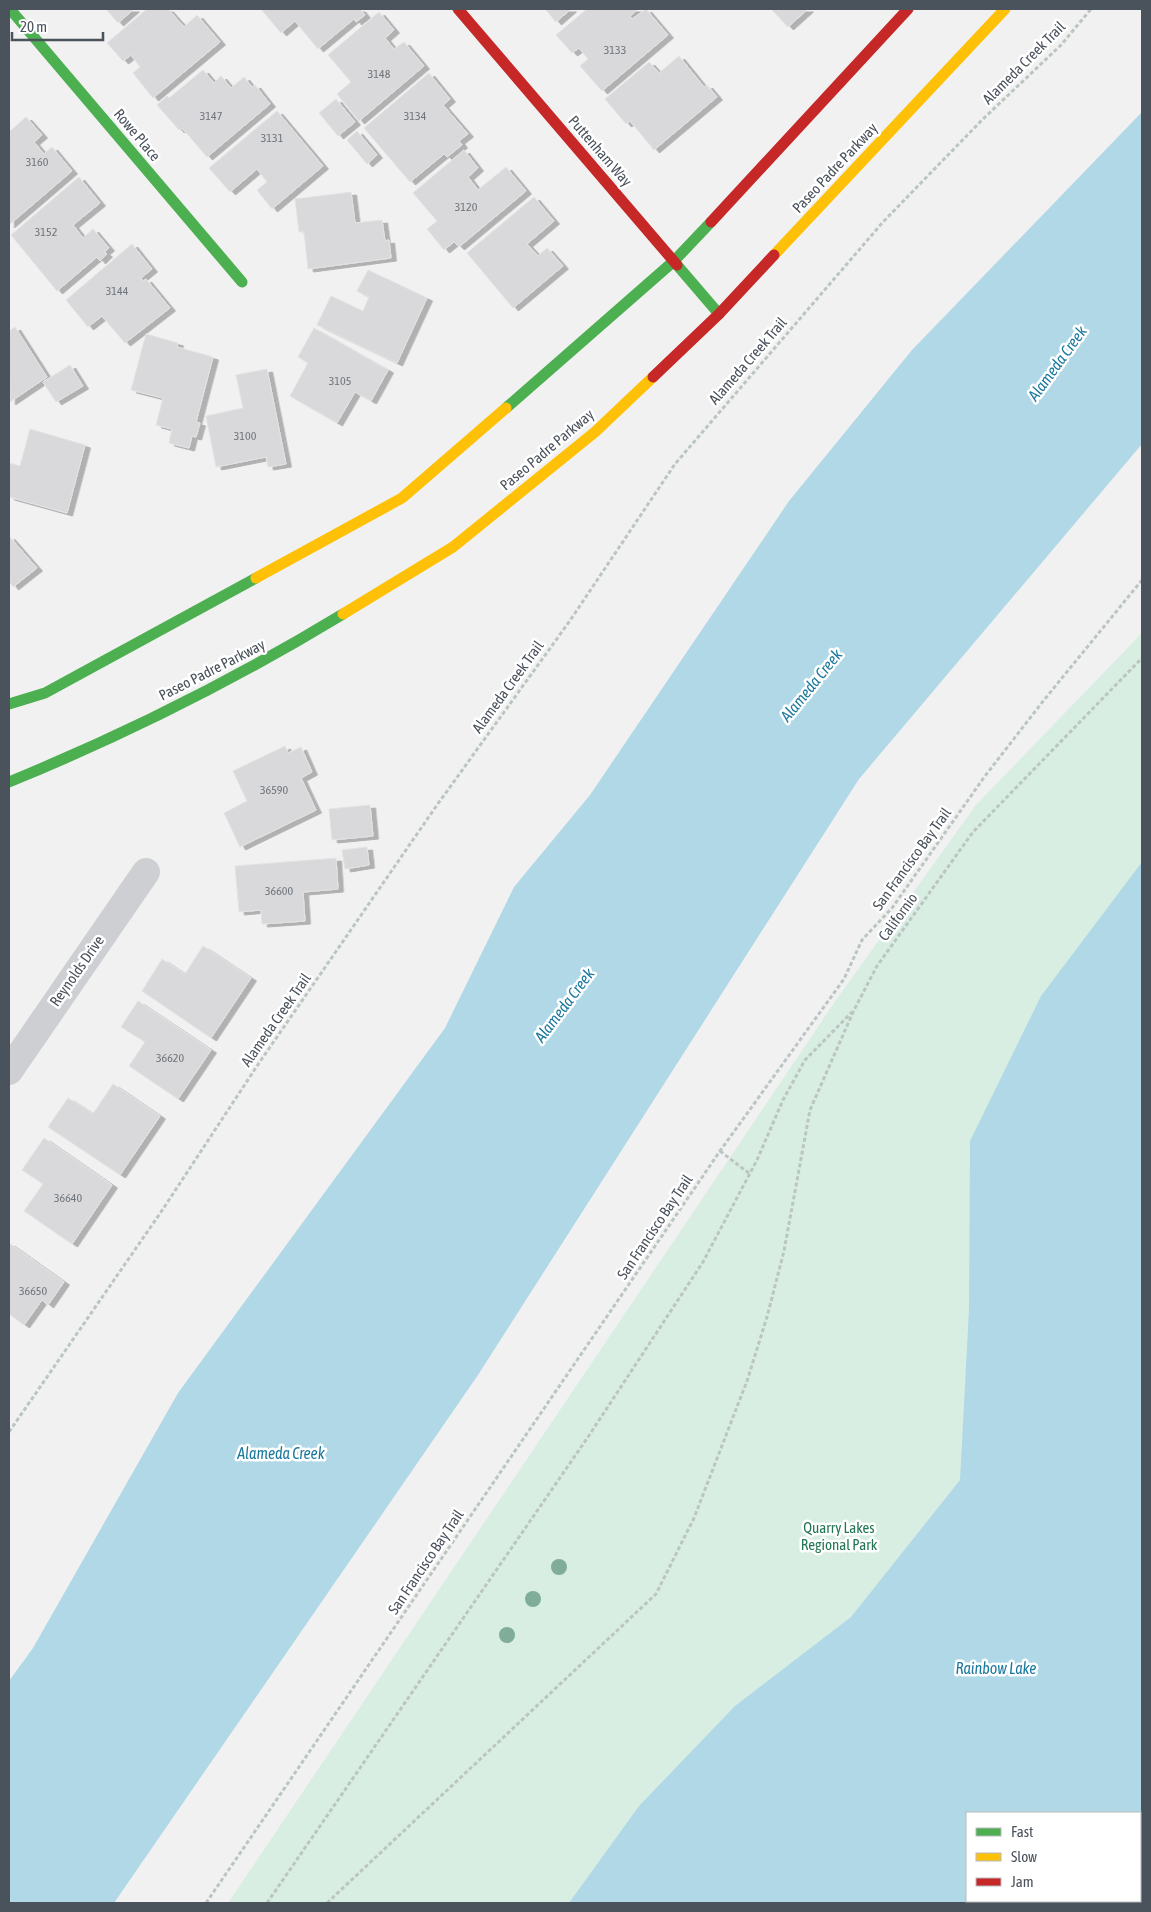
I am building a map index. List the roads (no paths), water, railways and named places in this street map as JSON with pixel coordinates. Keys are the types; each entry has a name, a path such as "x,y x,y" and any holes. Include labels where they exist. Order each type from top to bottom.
{"main road":[{"name":"Rowe Place","path":"10,9 242,282"},
{"name":"Puttenham Way","path":"458,9 719,314"},
{"path":"9,704 44,692 402,498 674,261 908,9"},
{"name":"Paseo Padre Parkway","path":"9,782 89,749 274,656 453,547 595,432 719,314 1005,9"}],"street":[{"name":"Reynolds Drive","path":"9,1071 146,872"}],"water":[{"name":"Alameda Creek","path":"1142,112 1142,444 859,779 478,1375 114,1903 9,1903 9,1681 33,1648 178,1393 445,1028 514,887 590,795 789,501 912,350"},
{"name":"Rainbow Lake","path":"1142,862 1142,1903 569,1903 639,1806 735,1706 851,1617 960,1480 969,1309 970,1141 1041,996"}],"park label":[{"name":"Quarry Lakes Regional Park","path":"839,1536"}]}
